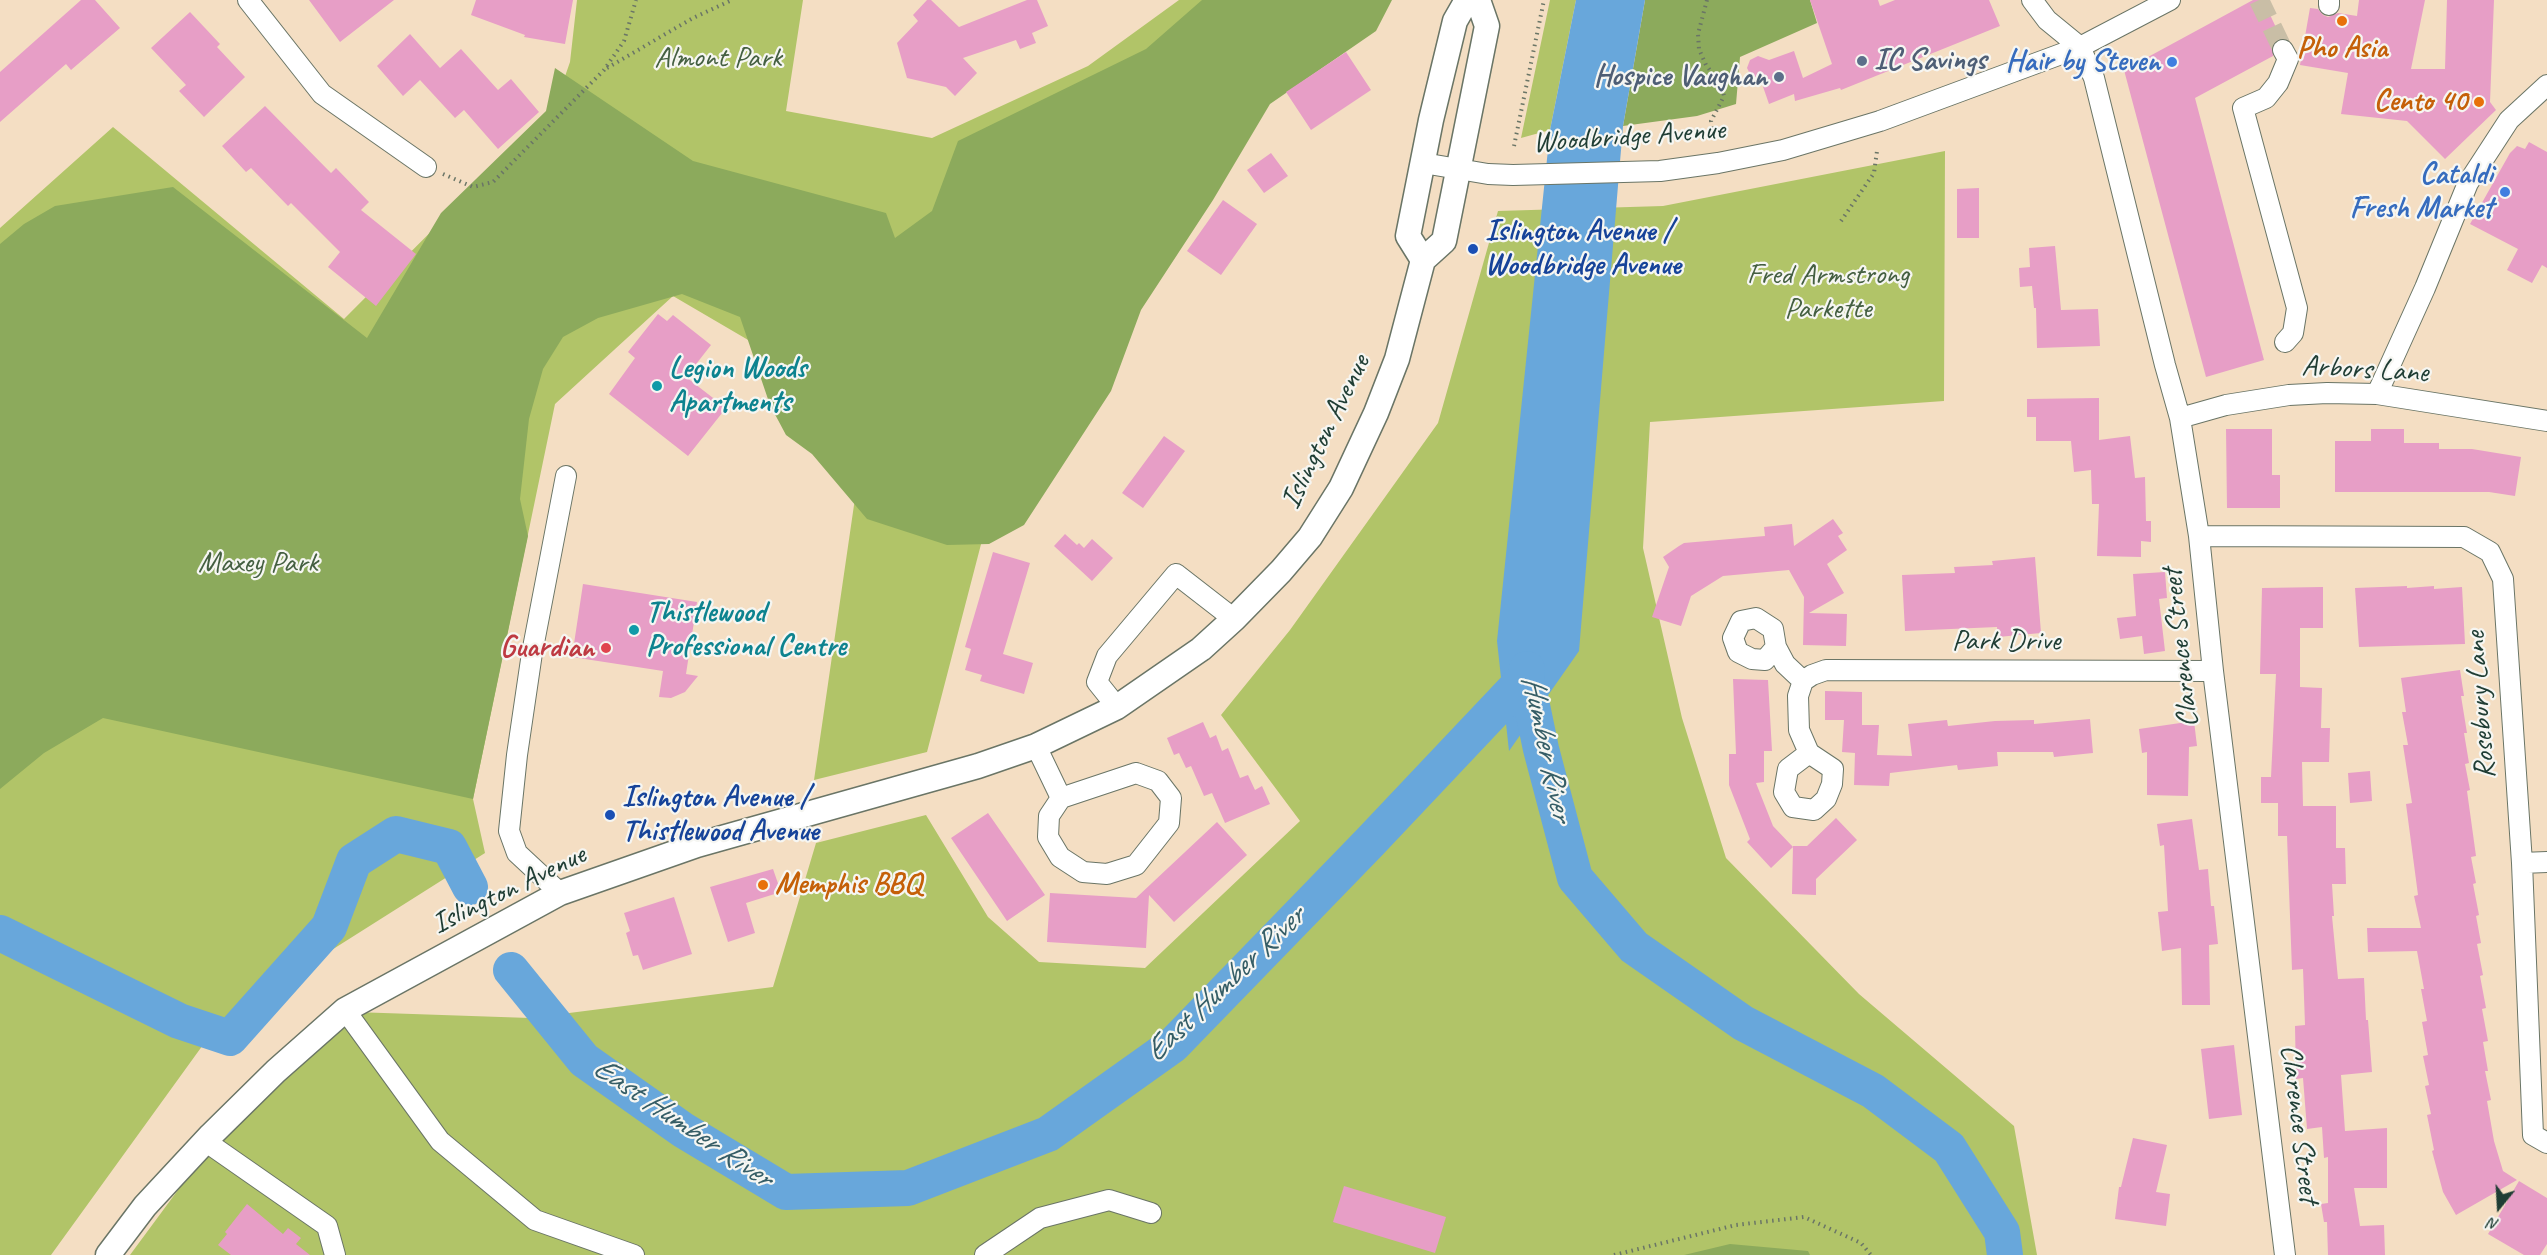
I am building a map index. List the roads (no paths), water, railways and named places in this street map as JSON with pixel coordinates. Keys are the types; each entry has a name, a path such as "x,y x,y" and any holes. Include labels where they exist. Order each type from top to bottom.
{"main road":[{"path":"1467,0 1455,21 1408,236 1423,260 1444,241 1487,26 1478,0"},
{"name":"Islington Avenue","path":"108,1255 145,1206 205,1141 276,1071 345,1010 560,893 697,845 978,766 1036,746 1117,707 1201,649 1281,571 1310,537 1341,488 1376,413 1397,359 1423,260"}],"street":[{"path":"248,0 322,94 426,167"},
{"path":"2032,0 2047,20 2080,47"},
{"name":"Woodbridge Avenue","path":"1423,164 1513,175 1660,171 1718,164 1805,143 1881,121 2080,47 2170,0"},
{"name":"Clarence Street","path":"2080,47 2094,78 2180,418 2199,536 2213,671 2285,1255"},
{"path":"2283,50 2288,59 2278,83 2266,98 2243,108 2297,309 2293,333 2285,342"},
{"path":"2377,394 2426,288 2468,183 2509,120 2547,85"},
{"name":"Arbors Lane","path":"2180,418 2226,405 2289,395 2327,393 2377,394 2547,422"},
{"path":"560,893 517,853 509,831 516,755 532,653 566,476"},
{"name":"Rosebury Lane","path":"2199,536 2464,537 2490,552 2503,579 2522,862 2533,1135 2547,1143"},
{"path":"1117,707 1097,682 1107,656 1176,574 1234,619"},
{"path":"1776,647 1785,664 1803,681 1798,702 1799,730 1809,753"},
{"name":"Park Drive","path":"1803,681 1826,670 2213,671"},
{"path":"1036,746 1061,798"},
{"path":"1136,773 1158,781 1171,798 1169,823 1136,865 1107,874 1083,872 1060,857 1048,837 1049,816 1061,798 1136,773"},
{"path":"2522,862 2547,862"},
{"path":"345,1010 440,1141 535,1220 634,1255"},
{"path":"205,1141 327,1226 335,1255"},
{"path":"985,1255 1040,1218 1109,1200 1151,1213"}],"water":[{"path":"1576,0 1645,0 1623,126 1579,651 1509,751 1497,641 1550,130"}],"waterway":[{"name":"Humber River","path":"1527,669 1526,677 1541,749 1575,878 1634,947 1743,1023 1873,1091 1949,1148 2002,1232 2005,1255"},
{"name":"East Humber River","path":"511,970 584,1060 683,1130 786,1192 908,1188 1048,1134 1173,1045 1526,677"},
{"name":"East Humber River","path":"0,933 179,1021 230,1038 329,927 354,861 396,834 449,847 470,887"}],"tunnel":[{"path":"2259,0 2283,50"}],"place":[{"name":"Pho Asia","path":"2342,21"},
{"name":"IC Savings","path":"1862,61"},
{"name":"Hair by Steven","path":"2172,62"},
{"name":"Hospice Vaughan","path":"1779,77"},
{"name":"Cento 40","path":"2479,102"},
{"name":"Cataldi Fresh Market","path":"2505,192"},
{"name":"Islington Avenue / Woodbridge Avenue","path":"1473,249"},
{"name":"Legion Woods Apartments","path":"657,386"},
{"name":"Thistlewood Professional Centre","path":"634,630"},
{"name":"Guardian","path":"606,648"},
{"name":"Islington Avenue / Thistlewood Avenue","path":"610,815"},
{"name":"Memphis BBQ","path":"763,885"}],"park label":[{"name":"Almont Park","path":"718,58"},
{"name":"Fred Armstrong Parkette","path":"1828,292"},
{"name":"Maxey Park","path":"258,563"}]}
